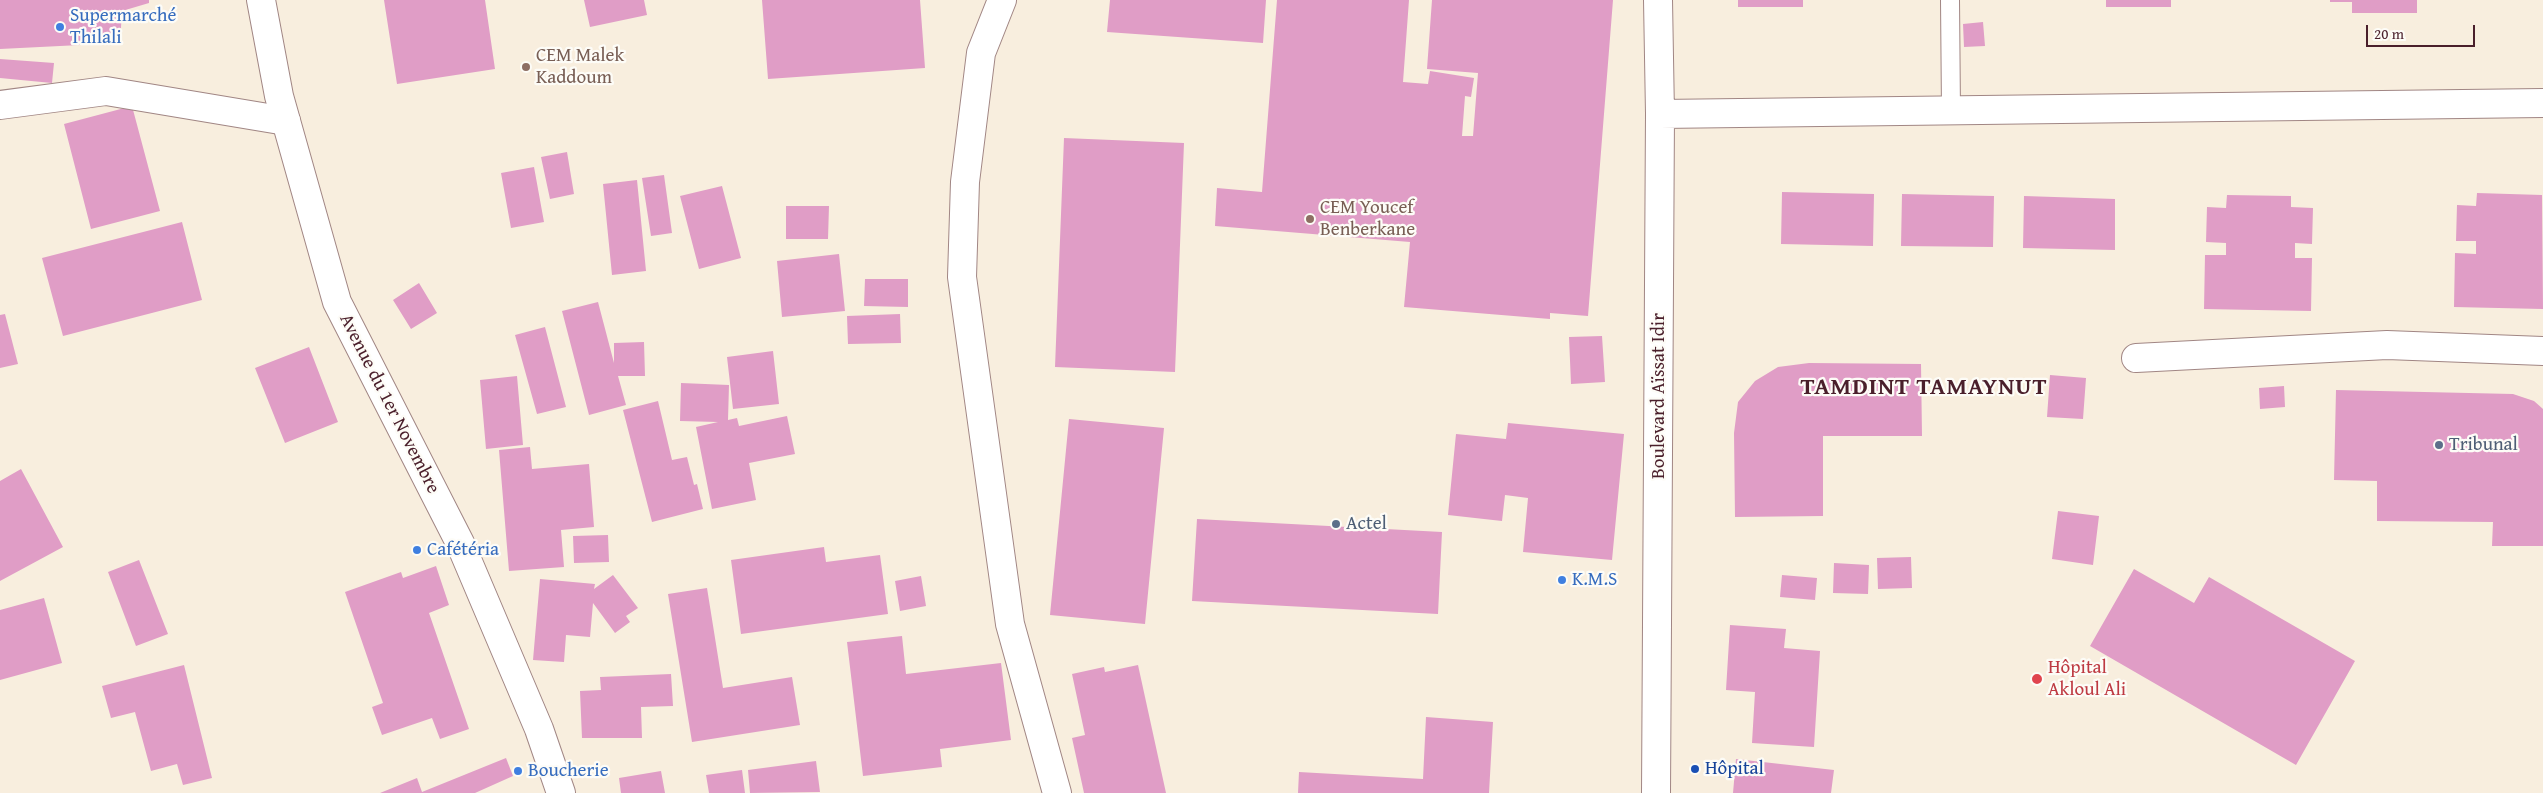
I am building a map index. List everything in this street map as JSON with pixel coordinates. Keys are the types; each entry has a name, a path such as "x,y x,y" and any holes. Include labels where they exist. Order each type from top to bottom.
{"street":[{"name":"Avenue du 1er Novembre","path":"261,0 279,96 337,302 460,543 540,729 561,793"},
{"path":"1002,0 981,53 964,182 962,277 1010,624 1057,793"},
{"name":"Boulevard Aïssat Idir","path":"1656,793 1660,114 1658,0"},
{"path":"0,105 106,91 286,121"},
{"path":"1660,114 2543,103"},
{"path":"2136,358 2387,345 2543,351"}],"lane":[{"path":"1950,0 1951,111"}],"building":[{"name":"Supermarché Thilali","path":"0,0 149,0 149,3 122,11 120,43 0,49"},
{"path":"384,0 485,0 495,69 397,84"},
{"path":"584,0 644,0 647,15 590,27"},
{"path":"762,0 920,0 925,68 768,79"},
{"path":"1110,0 1266,0 1263,43 1107,32"},
{"path":"1277,0 1409,0 1403,82 1428,84 1430,71 1474,78 1471,97 1465,96 1462,136 1473,136 1478,73 1427,69 1432,0 1613,0 1588,316 1550,313 1550,319 1404,307 1410,242 1215,226 1217,188 1262,192"},
{"path":"1738,0 1803,0 1803,7 1738,7"},
{"path":"2106,0 2171,0 2171,7 2106,7"},
{"path":"2330,0 2417,0 2417,13 2352,13 2352,2 2330,2"},
{"path":"1983,22 1985,46 1964,47 1963,24"},
{"path":"0,59 54,63 52,83 0,78"},
{"path":"132,106 160,211 91,229 64,124"},
{"path":"1064,138 1184,143 1175,372 1055,367"},
{"path":"567,152 574,194 550,199 541,157"},
{"path":"534,167 544,222 511,228 501,173"},
{"path":"664,175 672,233 651,236 642,178"},
{"path":"637,180 646,271 612,275 603,184"},
{"path":"722,186 741,258 699,269 680,196"},
{"path":"1782,192 1874,194 1873,246 1781,244"},
{"path":"2477,193 2542,195 2543,309 2454,307 2455,253 2476,254 2476,241 2456,241 2457,205 2476,206"},
{"path":"1902,194 1994,196 1993,247 1901,246"},
{"path":"2227,195 2291,196 2291,207 2313,208 2312,244 2295,243 2295,258 2312,258 2311,311 2204,309 2205,255 2226,255 2226,243 2206,242 2207,207 2226,208"},
{"path":"2024,196 2115,199 2115,250 2023,248"},
{"path":"786,206 829,206 828,239 786,239"},
{"path":"182,222 202,300 63,336 42,258"},
{"path":"839,254 845,311 782,317 777,261"},
{"path":"865,279 908,279 908,307 864,306"},
{"path":"419,283 437,313 411,329 393,300"},
{"path":"598,302 614,363 614,343 644,342 645,376 618,376 626,405 589,415 562,311"},
{"path":"5,314 18,364 0,368 0,315"},
{"path":"900,314 901,343 848,344 847,316"},
{"path":"545,327 566,407 537,414 515,335"},
{"path":"1602,336 1605,382 1571,384 1569,337"},
{"path":"309,347 338,422 285,443 255,368"},
{"path":"773,351 779,404 733,409 727,357"},
{"path":"1809,363 1921,364 1922,436 1823,436 1823,516 1735,517 1734,433 1738,402 1755,381 1778,367"},
{"path":"2050,375 2086,378 2083,419 2047,417"},
{"path":"517,376 523,445 486,449 480,380"},
{"path":"681,383 729,385 728,420 737,418 739,426 787,416 795,454 749,463 756,500 712,509 696,427 718,422 680,421"},
{"path":"2284,386 2285,407 2260,409 2259,388"},
{"name":"Tribunal","path":"2336,390 2513,394 2534,401 2543,409 2543,546 2492,546 2493,522 2377,521 2377,481 2334,480"},
{"path":"658,401 672,460 687,457 694,485 697,484 703,509 652,522 623,410"},
{"path":"1069,419 1164,428 1145,624 1050,615"},
{"path":"1508,423 1624,434 1612,560 1523,552 1528,498 1505,495 1502,521 1448,515 1456,434 1506,439"},
{"path":"530,447 532,469 589,464 594,527 561,530 564,567 509,571 499,450"},
{"path":"21,469 63,547 0,581 0,481"},
{"path":"2058,511 2099,516 2093,565 2052,559"},
{"path":"1197,519 1442,532 1438,614 1192,601"},
{"path":"608,535 609,562 574,563 573,536"},
{"path":"824,547 826,562 880,555 888,614 741,634 731,560"},
{"path":"1911,557 1912,588 1878,589 1877,558"},
{"path":"139,560 168,634 136,646 108,572"},
{"path":"1834,563 1869,565 1868,594 1833,593"},
{"path":"436,566 449,605 429,613 469,729 440,739 432,718 382,735 372,707 383,703 345,592 401,572 403,578"},
{"path":"2134,569 2194,603 2209,577 2355,661 2296,765 2090,646"},
{"path":"613,575 638,608 626,616 630,622 615,633 593,603 590,637 566,635 564,662 533,660 540,579 595,584 594,589"},
{"path":"1782,575 1817,578 1815,600 1780,597"},
{"path":"921,576 926,606 900,611 895,581"},
{"path":"707,588 723,688 792,677 800,725 692,742 668,594"},
{"path":"44,598 62,663 0,680 0,610"},
{"path":"1730,625 1786,629 1784,648 1820,651 1814,747 1752,743 1755,692 1726,690"},
{"path":"902,636 906,674 1001,663 1011,740 940,749 942,767 863,776 847,642"},
{"path":"184,665 212,778 183,785 177,764 151,771 135,712 111,718 102,686"},
{"path":"1138,665 1166,793 1084,793 1072,738 1085,735 1072,674 1104,667 1105,672"},
{"path":"671,674 673,706 641,707 642,738 582,738 580,691 601,690 600,677"},
{"path":"1426,717 1493,722 1489,793 1298,793 1299,772 1423,779"},
{"path":"506,758 513,776 475,793 380,793 417,778 422,792"},
{"path":"1736,759 1834,770 1831,793 1733,793"},
{"path":"816,761 820,792 750,793 748,770"},
{"path":"742,770 745,793 709,793 706,775"},
{"path":"661,771 665,793 621,793 619,778"}],"place":[{"name":"Supermarché Thilali","path":"60,27"},
{"name":"CEM Malek Kaddoum","path":"526,67"},
{"name":"CEM Youcef Benberkane","path":"1310,219"},
{"name":"Tribunal","path":"2439,445"},
{"name":"Actel","path":"1336,524"},
{"name":"Cafétéria","path":"417,550"},
{"name":"K.M.S","path":"1562,580"},
{"name":"Hôpital Akloul Ali","path":"2037,679"},
{"name":"Hôpital","path":"1695,769"},
{"name":"Boucherie","path":"518,771"}],"district":[{"name":"TAMDINT TAMAYNUT","path":"1924,388"}]}
